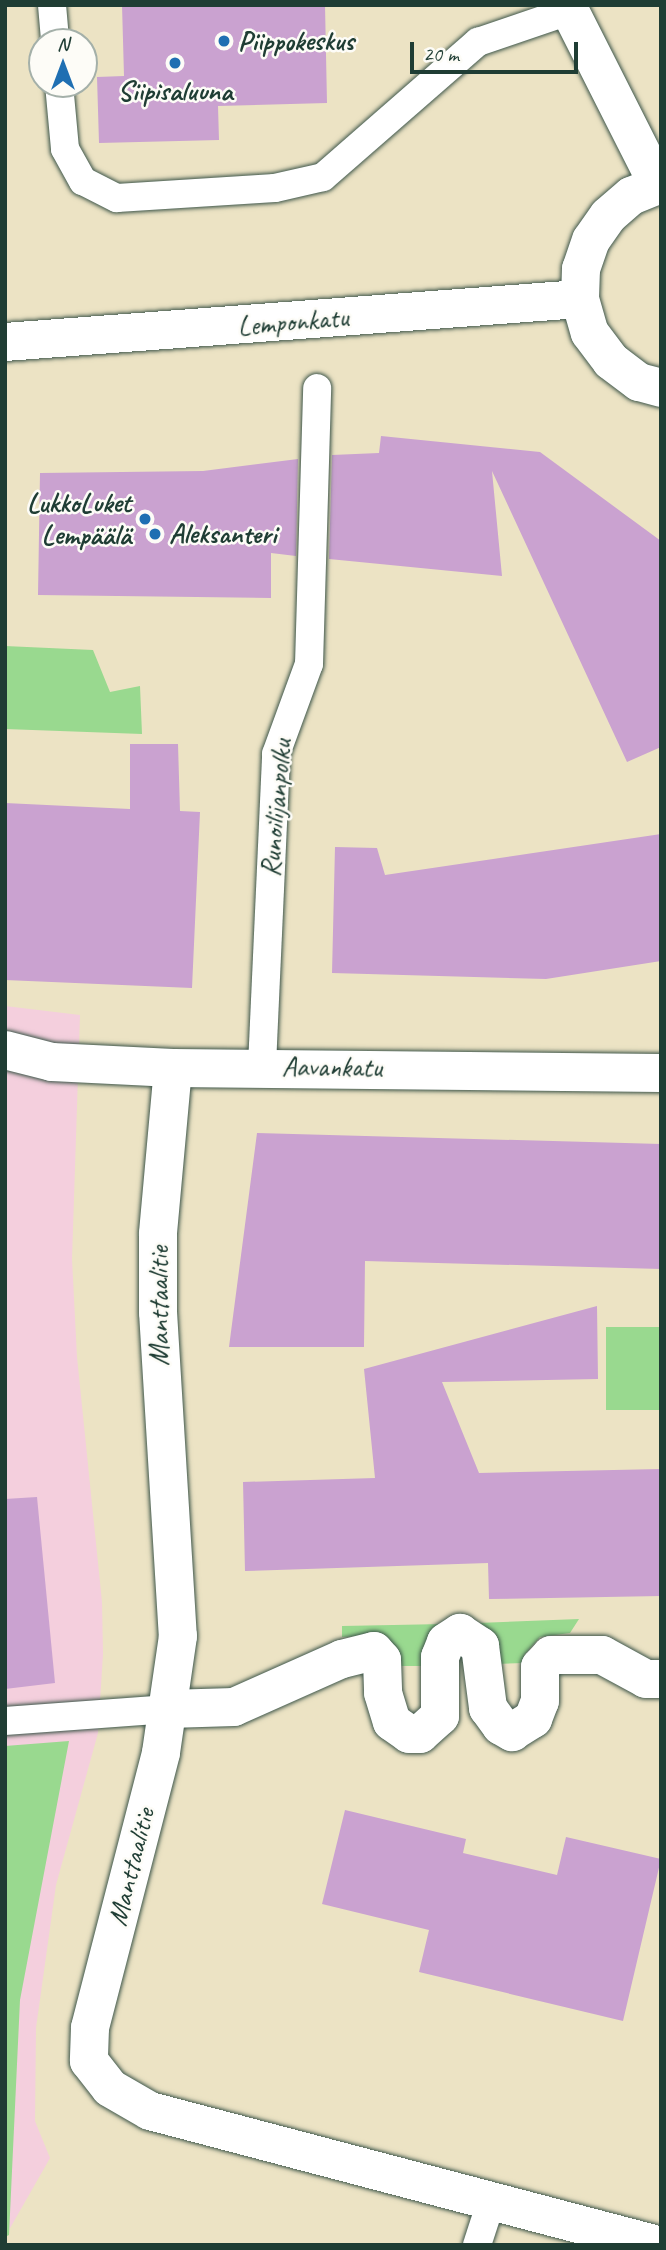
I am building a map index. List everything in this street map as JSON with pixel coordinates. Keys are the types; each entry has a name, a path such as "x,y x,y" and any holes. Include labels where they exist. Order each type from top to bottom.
{"street":[{"path":"568,8 660,185 631,196 608,216 591,240 581,269 580,299 590,333 611,361 639,382 661,388"},
{"name":"Lemponkatu","path":"5,342 580,299"},
{"name":"Aavankatu","path":"5,1050 52,1062 173,1068 262,1066 661,1073"},
{"name":"Manttaalitie","path":"173,1068 158,1234 158,1312 179,1610 169,1709 87,2044 89,2061 98,2076 126,2100 150,2111 658,2245"},
{"path":"169,1709 234,1707 342,1659 374,1651 382,1660 383,1693 392,1722 410,1734 420,1734 440,1716 442,1649 460,1633 480,1646 488,1709 500,1726 512,1732 533,1719 540,1701 540,1667 551,1655 601,1655 646,1679 661,1679"}],"lane":[{"path":"52,5 54,28"},
{"path":"60,98 65,149 83,181 117,198 275,188 323,177 478,42 568,8"},
{"name":"Runoilijanpolku","path":"262,1066 276,754 309,664 317,388"},
{"path":"5,1721 169,1709"},
{"path":"477,2245 491,2202"}],"shaded area":[{"path":"5,1006 80,1015 72,1259 77,1357 102,1602 103,1654 98,1733 56,1885 36,2028 35,2121 50,2158 5,2237"}],"green space":[{"path":"5,646 93,650 110,692 140,686 142,734 5,729"},
{"path":"606,1327 661,1327 661,1410 606,1410"},
{"path":"579,1619 570,1633 540,1637 524,1655 524,1663 495,1664 477,1623"},
{"path":"444,1624 425,1666 397,1666 371,1636 342,1637 342,1626"},
{"path":"69,1741 20,2000 9,2235 5,2237 5,1746"}],"building":[{"name":"Piippokeskus","path":"122,5 325,5 327,103 218,106 219,140 99,143 98,77 124,76"},
{"path":"381,436 540,452 661,541 661,747 627,762 492,471 502,576 329,559 332,455 379,453"},
{"name":"Aleksanteri","path":"298,459 296,556 271,553 271,598 38,595 40,473 203,471"},
{"path":"130,744 178,744 180,811 200,812 192,988 5,980 5,803 130,809"},
{"path":"661,834 661,961 546,979 332,973 335,847 377,848 385,875"},
{"path":"257,1133 661,1144 661,1269 365,1261 364,1347 229,1347"},
{"path":"597,1306 598,1379 442,1382 479,1473 661,1469 661,1596 489,1599 488,1563 245,1571 243,1482 375,1478 364,1369"},
{"path":"37,1497 55,1683 5,1689 5,1499"},
{"path":"345,1810 466,1839 463,1853 557,1875 566,1837 661,1859 623,2021 419,1972 429,1930 322,1904"}],"place":[{"name":"Piippokeskus","path":"224,41"},
{"name":"Siipisaluuna","path":"175,63"},
{"name":"LukkoLuket Lempäälä","path":"145,519"},
{"name":"Aleksanteri","path":"155,534"}]}
